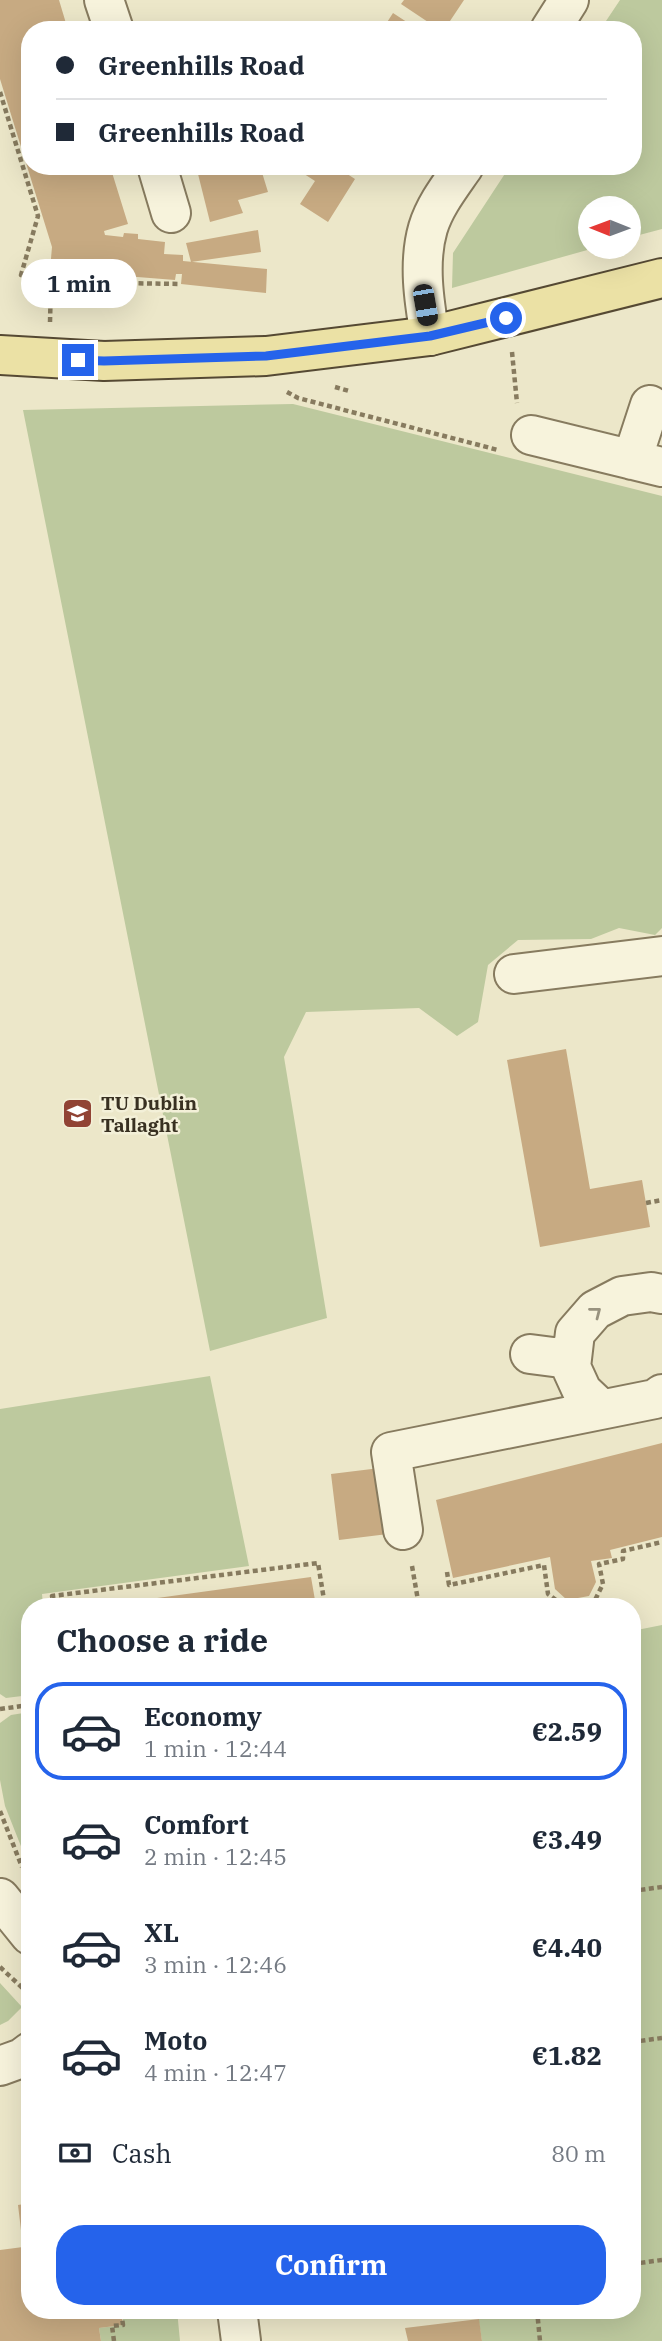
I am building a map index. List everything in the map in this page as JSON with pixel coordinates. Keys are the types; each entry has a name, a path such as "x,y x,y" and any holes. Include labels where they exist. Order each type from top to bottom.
{"main road":[{"path":"0,355 104,361 266,356 430,336 662,278"}],"street":[{"path":"104,0 111,21"},
{"path":"556,21 569,0"},
{"path":"160,175 171,213"},
{"path":"430,336 423,285 426,241 438,207 458,175"},
{"path":"519,443 647,463 650,405"},
{"path":"514,974 662,956"},
{"path":"601,1409 582,1391 571,1367 575,1333 595,1310 622,1296 651,1292 662,1294"},
{"path":"530,1354 561,1358 573,1347"},
{"path":"403,1530 391,1452 655,1399 662,1394"},
{"path":"13,1888 21,1910"},
{"path":"0,2066 21,2058"},
{"path":"238,2319 241,2341"}],"path":[{"path":"0,92 21,161"},
{"path":"25,175 38,216 21,275 51,282 181,284"},
{"path":"50,323 51,282"},
{"path":"286,392 298,398 519,443 527,407 518,404 511,346"},
{"path":"646,1203 662,1200"},
{"path":"596,1598 603,1584 599,1564 623,1559 623,1551 662,1542"},
{"path":"52,1598 318,1563 324,1598"},
{"path":"447,1572 449,1585 544,1565 548,1594 553,1598"},
{"path":"0,1709 21,1706"},
{"path":"0,1811 13,1888"},
{"path":"641,1890 662,1886"},
{"path":"0,1967 21,1987"},
{"path":"641,2041 662,2038"},
{"path":"641,2263 662,2260"},
{"path":"114,2341 112,2326 123,2325 122,2319"},
{"path":"538,2319 540,2341"}],"green space":[{"path":"620,0 662,0 662,229 641,235 641,196 578,196 578,253 452,288 453,253 504,175 642,175 642,21 606,21"},
{"path":"293,404 662,496 662,928 655,935 619,928 591,939 518,940 488,965 478,1022 457,1036 419,1008 306,1012 284,1057 327,1318 210,1351 23,410"},
{"path":"210,1376 249,1566 42,1594 42,1598 21,1598 21,1696 6,1698 0,1694 0,1409"},
{"path":"662,1625 662,2341 482,2341 478,2319 641,2319 641,1629"},
{"path":"21,1713 21,1846 5,1806 0,1780 0,1723 11,1715"},
{"path":"0,1983 21,2008 0,2025"},
{"path":"123,2319 178,2319 180,2341 101,2341 99,2328 123,2325"}],"building":[{"path":"0,0 59,0 65,21 21,21 21,147 0,79"},
{"path":"404,0 464,0 450,21 426,21 401,4"},
{"path":"393,13 405,21 388,21"},
{"path":"30,175 113,175 128,224 104,231 105,235 123,237 124,233 138,234 138,239 165,242 164,254 183,255 183,261 267,269 266,293 181,284 182,274 176,274 175,280 50,270 52,247"},
{"path":"198,175 263,175 268,192 238,200 243,213 210,222"},
{"path":"306,175 349,175 355,179 328,222 300,204 315,181"},
{"path":"258,230 261,252 191,262 186,243"},
{"path":"566,1049 590,1189 642,1180 650,1227 540,1247 507,1060"},
{"path":"662,1443 662,1537 610,1550 612,1558 591,1561 596,1582 589,1596 565,1598 555,1589 550,1557 453,1578 436,1500"},
{"path":"380,1468 388,1534 339,1540 331,1474"},
{"path":"311,1577 315,1598 157,1598"},
{"path":"21,2204 21,2230 18,2205"},
{"path":"21,2247 21,2319 122,2319 123,2325 99,2328 101,2341 0,2341 0,2250"},
{"path":"479,2319 482,2341 408,2341 405,2328"}],"place":[{"name":"TU Dublin Tallaght","path":"78,1114"}],"route":[{"path":"78,360 266,356 430,336 506,318"}]}
